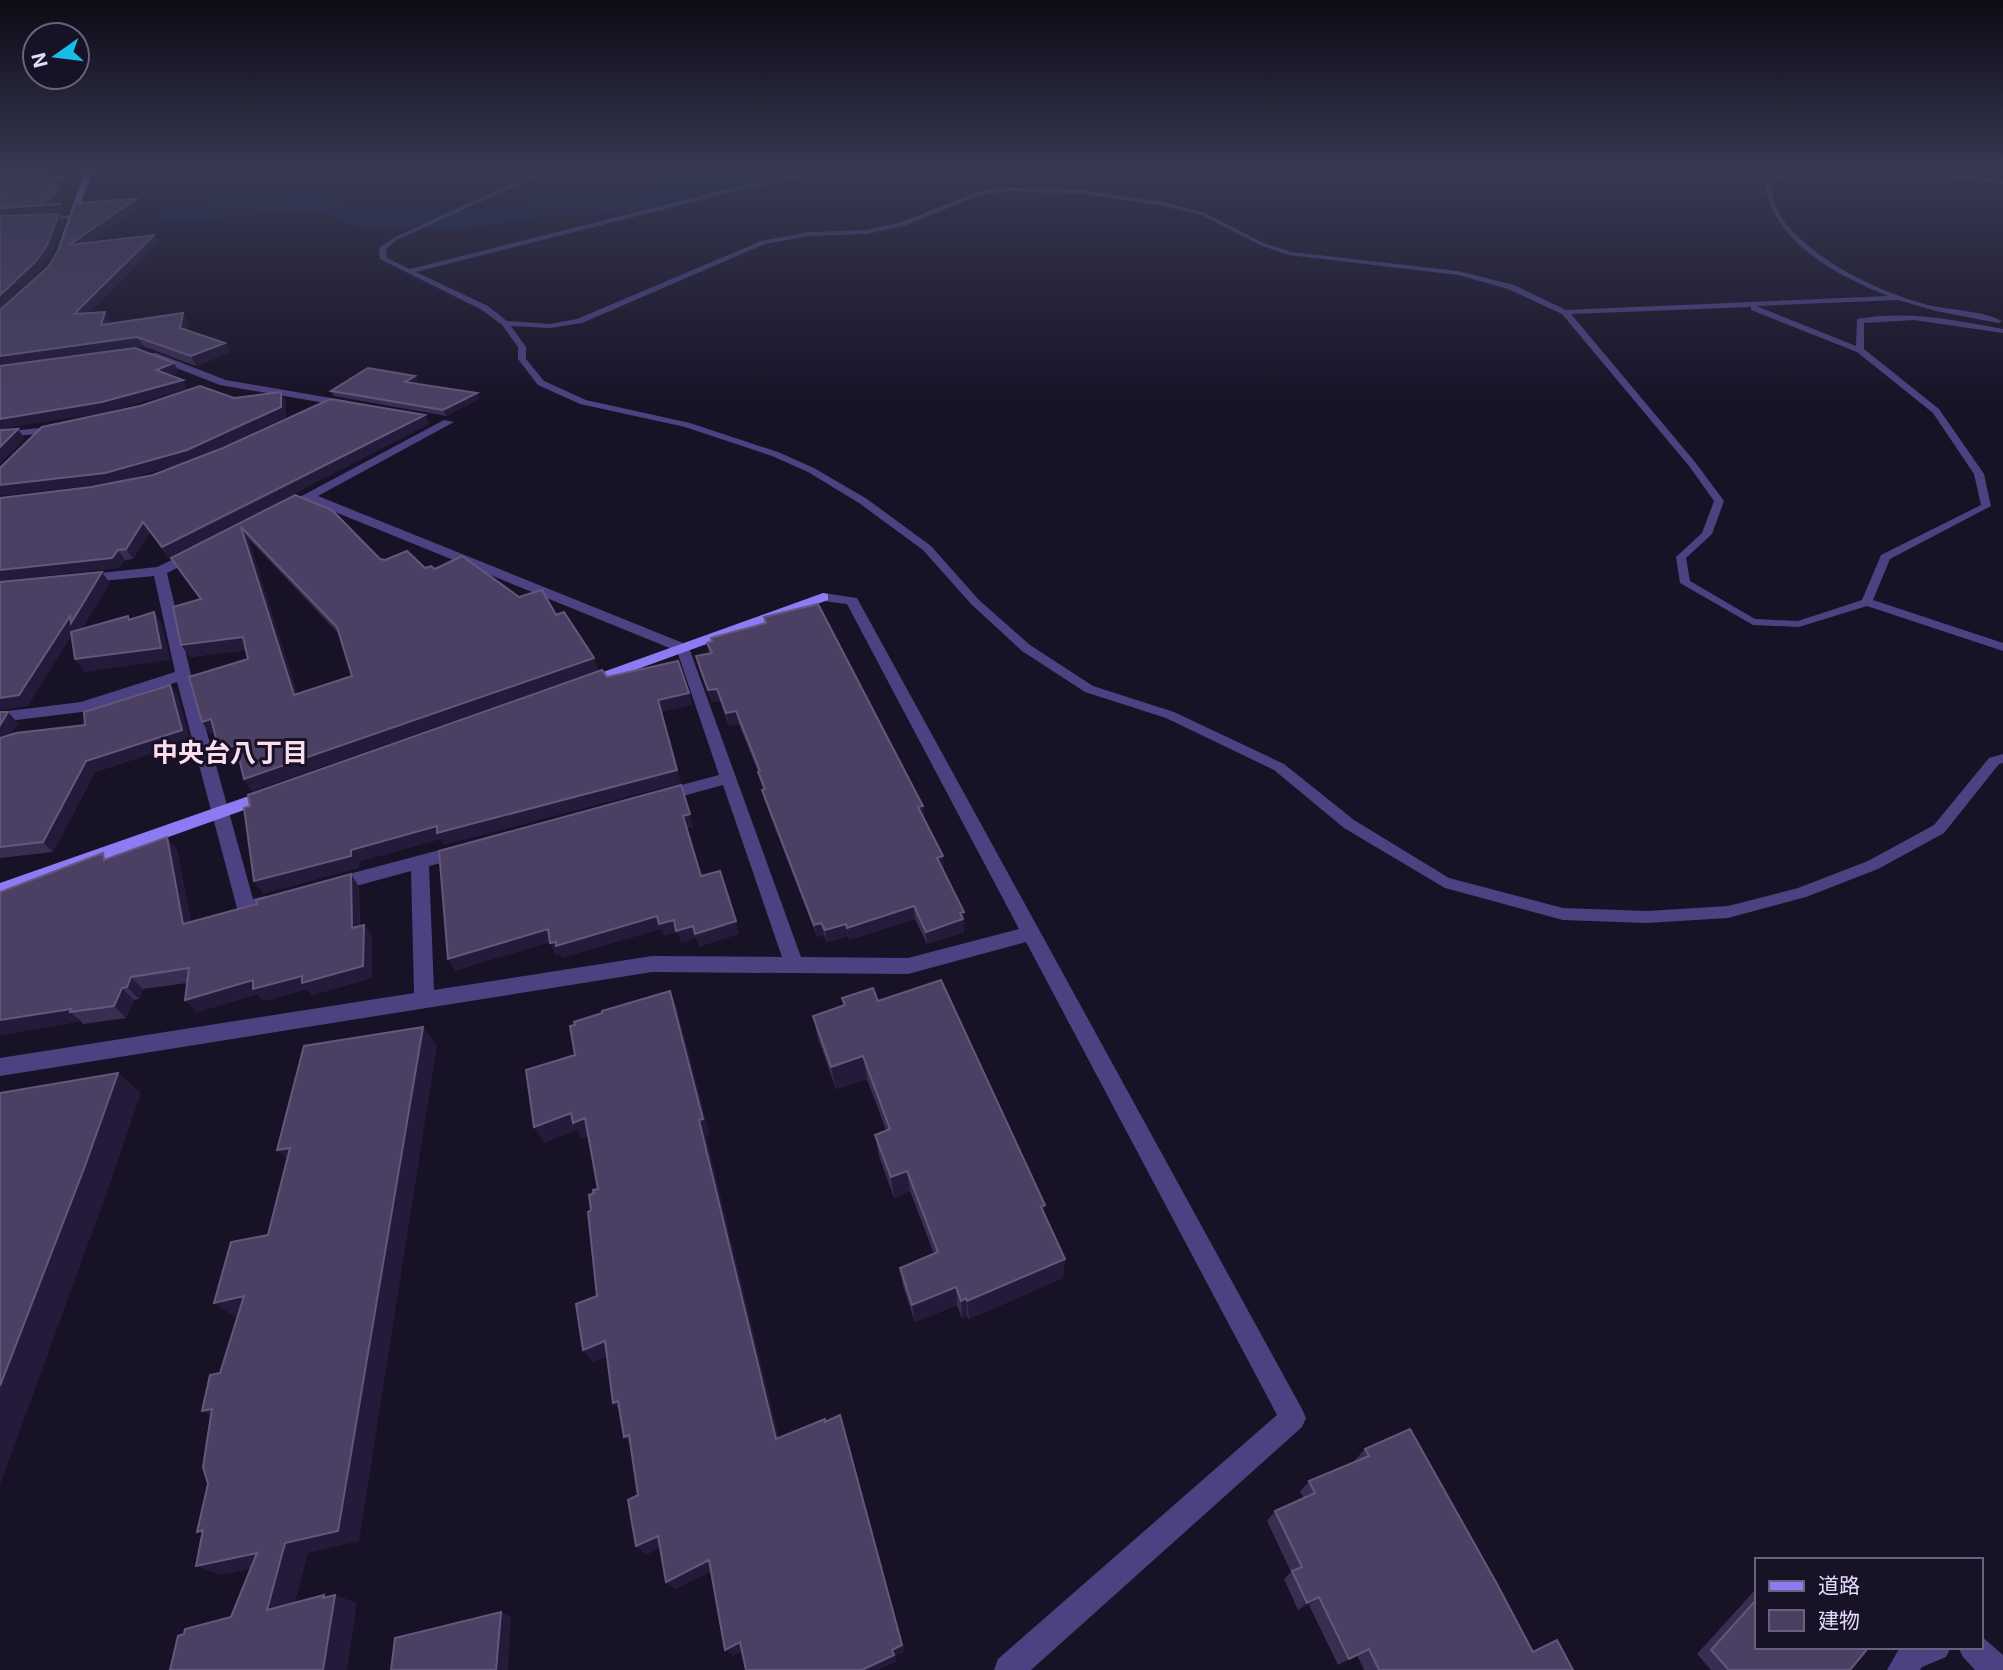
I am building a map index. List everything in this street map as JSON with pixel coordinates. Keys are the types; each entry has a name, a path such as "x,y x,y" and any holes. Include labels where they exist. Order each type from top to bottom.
{"street":[{"path":"58,254 60,248"},
{"path":"143,352 225,383 359,406"},
{"path":"212,388 225,383"},
{"path":"309,413 333,402"},
{"path":"283,508 448,422 423,418"},
{"path":"0,435 69,428"},
{"path":"25,449 42,432"},
{"path":"308,496 683,648 794,965"},
{"path":"66,580 160,571 209,546"},
{"path":"160,571 183,675 246,908 286,897"},
{"path":"567,689 823,597 852,601 1293,1418 1009,1670"},
{"path":"0,717 82,707 183,675"},
{"path":"649,800 729,778"},
{"path":"0,890 284,790"},
{"path":"313,890 474,847"},
{"path":"420,862 424,999"},
{"path":"0,1067 652,964 908,966 1031,933"},
{"path":"1902,1670 1912,1655 1931,1649"},
{"path":"1975,1649 1997,1670"}],"lane":[{"path":"382,248 384,259 485,308 505,323 522,346 522,359 541,383 583,402 687,425 775,454 811,470 863,501 928,548 975,602 1026,648 1089,689 1170,715 1279,767 1349,824 1445,882 1563,914 1647,917 1728,912 1801,892 1873,865 1939,829 1994,761 2003,758"},
{"path":"411,271 502,248"},
{"path":"505,323 550,326 579,320 749,248"},
{"path":"1273,248 1292,254 1458,273 1511,287 1565,312 1692,464 1718,501 1707,534 1681,557 1685,583 1753,622 1800,624 1867,602 2003,647"},
{"path":"1809,248 1839,269 1899,298 2003,322"},
{"path":"1565,312 1899,298"},
{"path":"1746,305 1860,350 1936,411 1979,474 1986,506 1885,557 1867,602"},
{"path":"1860,350 1860,321 1891,316 1942,320 2003,331"}],"building":[{"path":"0,248 45,248 36,261 0,295"},
{"path":"59,248 141,248 74,314 105,312 101,325 183,313 180,328 225,343 191,356 137,337 0,356 0,310 49,266"},
{"path":"135,348 174,363 156,370 183,380 102,402 0,419 0,366"},
{"path":"368,368 415,376 405,382 477,393 443,410 331,391"},
{"path":"200,386 234,398 281,392 281,407 187,450 105,473 0,485 0,468 42,427 140,406"},
{"path":"330,399 425,415 162,547 143,522 126,549 118,550 112,558 0,570 0,498 91,487 153,475 223,448"},
{"path":"18,429 0,447 0,430"},
{"path":"295,495 332,510 380,559 385,560 407,551 425,568 431,566 435,569 462,556 519,597 542,590 556,615 564,612 594,658 244,779 236,745 219,750 211,719 202,722 189,677 248,659 243,637 181,645 173,607 201,599 171,558","holes":["241,527 337,627 352,676 294,695"]},
{"path":"102,572 71,623 70,616 19,695 0,698 0,582"},
{"path":"818,604 923,806 918,807 943,856 937,858 964,912 960,913 963,919 926,932 914,906 847,928 846,924 825,930 821,923 814,925 762,790 765,789 758,772 760,771 736,711 726,713 717,689 708,690 696,656 712,653 707,643 712,641 711,638 766,623 764,617"},
{"path":"154,612 161,648 75,659 71,632 128,616 129,620"},
{"path":"678,661 689,693 658,700 677,770 437,833 437,826 351,850 351,856 254,881 244,808 250,806 248,795 602,670 607,677"},
{"path":"170,685 182,730 86,761 43,842 0,847 0,738 16,733 85,725 84,712"},
{"path":"0,712 8,712 0,725"},
{"path":"681,785 690,814 683,816 701,876 720,871 736,921 695,934 693,926 676,931 674,920 659,924 657,916 556,946 556,942 550,943 548,929 448,959 439,851"},
{"path":"167,837 183,924 257,904 256,900 351,874 352,928 364,925 363,966 302,983 302,976 253,989 253,980 185,1000 189,968 131,977 127,987 122,988 114,1006 70,1012 71,1009 0,1020 0,892 103,853 104,860"},
{"path":"941,980 1045,1205 1041,1207 1065,1259 967,1301 966,1298 961,1301 956,1287 912,1305 900,1268 938,1252 907,1171 891,1177 875,1135 890,1129 863,1056 831,1067 813,1016 845,1005 842,998 873,988 878,1001"},
{"path":"670,991 703,1119 699,1120 776,1439 840,1415 902,1645 892,1650 894,1655 862,1670 746,1670 740,1642 725,1650 709,1560 666,1582 658,1536 636,1546 628,1500 638,1495 629,1435 624,1437 618,1401 613,1403 605,1341 583,1350 576,1304 597,1296 588,1212 591,1210 589,1195 598,1189 585,1118 573,1123 571,1113 534,1127 526,1070 575,1055 570,1026 575,1025 574,1022"},
{"path":"423,1027 338,1531 285,1543 267,1610 324,1595 323,1598 335,1595 323,1670 170,1670 178,1636 184,1634 185,1629 231,1617 257,1553 196,1566 203,1530 197,1532 208,1484 203,1467 212,1409 202,1411 210,1375 220,1373 244,1296 214,1303 231,1242 268,1235 290,1148 277,1150 304,1046"},
{"path":"118,1073 85,1166 0,1386 0,1093"},
{"path":"1410,1429 1533,1652 1557,1640 1573,1670 1379,1670 1369,1649 1349,1659 1319,1597 1307,1603 1292,1571 1302,1567 1275,1511 1315,1493 1309,1481 1369,1456 1365,1449"},
{"path":"1755,1601 1755,1649 1867,1649 1850,1670 1729,1670 1711,1650"},
{"path":"501,1612 496,1670 391,1670 395,1638"}],"district":[{"name":"中央台八丁目","path":"230,752"}]}
